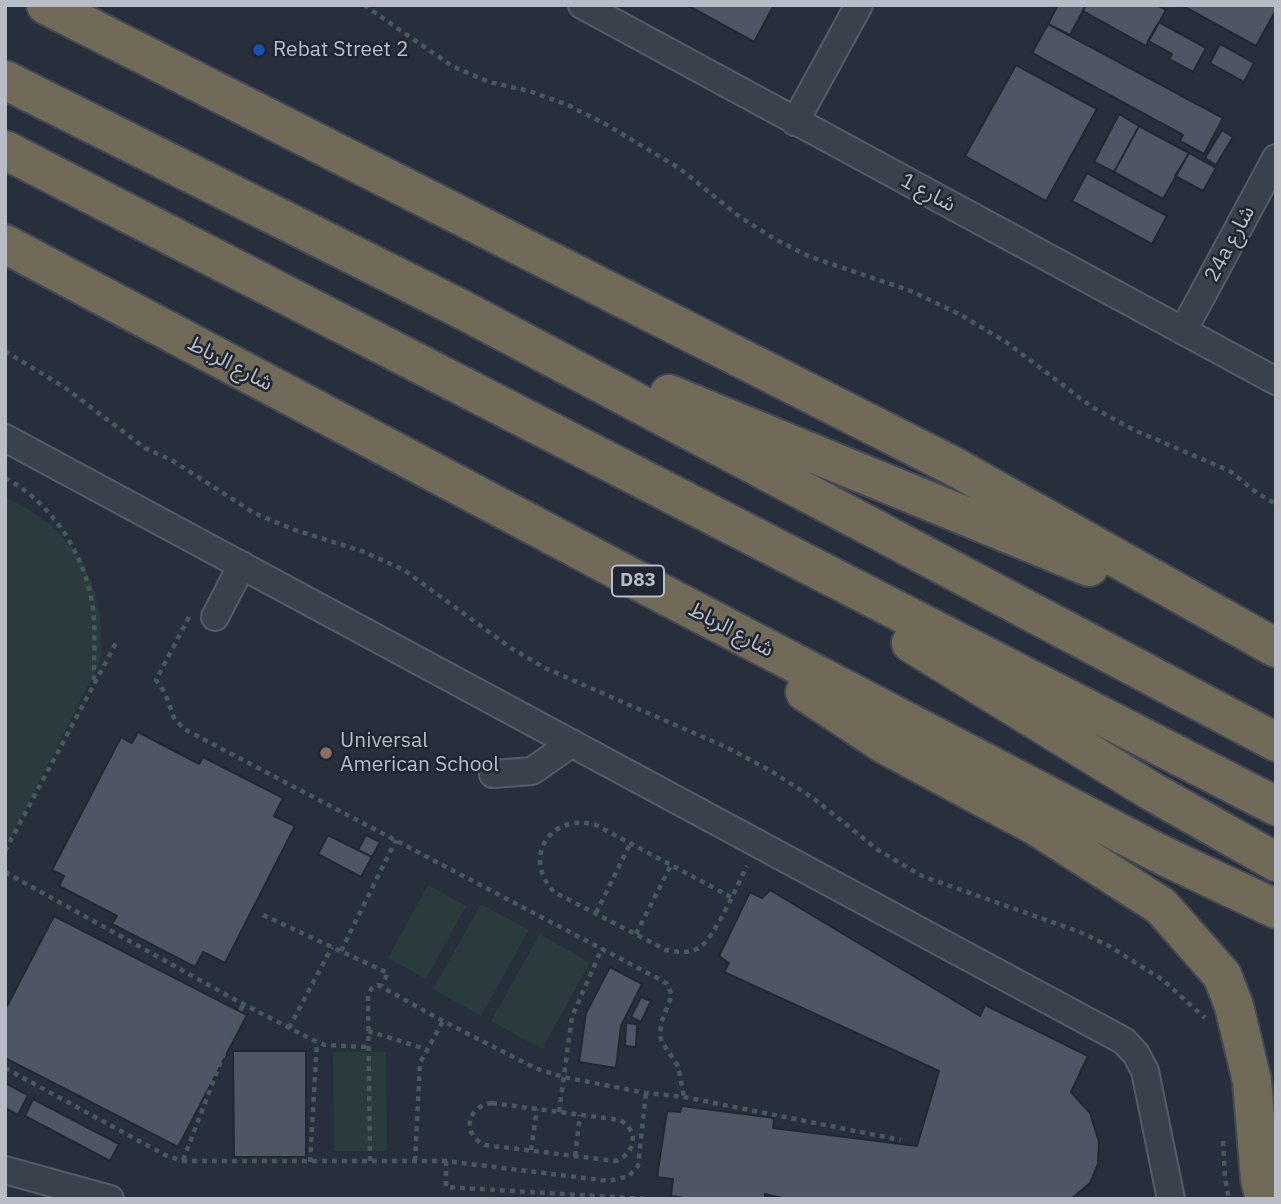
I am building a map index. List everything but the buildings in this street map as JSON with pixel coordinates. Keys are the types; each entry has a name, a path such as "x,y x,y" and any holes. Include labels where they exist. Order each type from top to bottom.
{"highway":[{"path":"46,5 955,467 1276,649"},
{"path":"5,80 463,310 1276,742"},
{"path":"5,150 1276,806"},
{"name":"شارع الرباط","path":"5,244 1161,855 1276,909"},
{"path":"463,310 1240,629"},
{"path":"664,492 1139,783 1276,862"},
{"path":"659,592 868,734 1036,827 1161,906 1222,975 1234,1006 1252,1081 1260,1179 1265,1199"}],"street":[{"name":"شارع 1","path":"582,5 1276,381"},
{"path":"795,121 859,5"},
{"name":"24a شارع","path":"1183,331 1276,158"},
{"path":"5,439 1124,1041 1145,1070 1171,1199"},
{"path":"202,617 242,565"},
{"path":"493,774 532,771 572,743"},
{"path":"5,1170 110,1199"}],"path":[{"path":"364,5 452,66 489,82 529,91 568,105 607,125 679,168 740,217 773,238 808,256 911,291 960,314 1006,342 1092,407 1134,430 1230,471 1257,494 1276,504"},
{"path":"5,351 64,387 145,448 173,461 254,513 295,530 362,551 404,570 493,635 545,668 728,748 789,781 878,850 922,876 1080,932 1109,946 1163,980 1209,1021"},
{"path":"5,478 30,494 47,510 62,529 79,561 90,595 94,619 94,684"},
{"path":"202,617 156,680 178,723 184,729 661,980 670,990 671,1001 661,1023 660,1036 676,1059 684,1097"},
{"path":"5,851 116,642"},
{"path":"731,897 596,825 575,822 556,829 543,845 540,865 547,884 554,892 666,950 677,952 699,947 708,940 731,897 759,844"},
{"path":"341,951 396,840"},
{"path":"596,913 630,844"},
{"path":"636,934 671,865"},
{"path":"5,872 317,1042 334,1046 368,1047"},
{"path":"263,915 388,973 382,985"},
{"path":"289,1028 332,947"},
{"path":"559,1112 572,1017 601,948"},
{"path":"370,1161 368,992 374,986 382,985 443,1021 536,1068 563,1077 646,1093 684,1097 901,1140"},
{"path":"183,1161 243,1004"},
{"path":"415,1161 418,1072 426,1049 443,1021"},
{"path":"368,1031 426,1049"},
{"path":"310,1162 317,1042"},
{"path":"5,1068 165,1155 183,1161 446,1161 609,1181 623,1179 638,1166 646,1093"},
{"path":"485,1104 537,1109 620,1121 631,1129 633,1143 627,1155 615,1161 485,1145 473,1137 469,1125 473,1112 485,1104"},
{"path":"531,1150 537,1109"},
{"path":"575,1156 580,1115"},
{"path":"1224,1131 1225,1178 1229,1199"},
{"path":"446,1161 446,1188 647,1199"}],"shaded area":[{"path":"5,497 53,527 81,561 99,609 101,644 100,662 5,850"},
{"path":"428,885 466,906 426,979 388,958"},
{"path":"481,904 529,930 481,1016 433,989"},
{"path":"540,934 590,963 542,1049 491,1021"},
{"path":"333,1052 386,1052 387,1151 334,1151"}],"place":[{"name":"Rebat Street 2","path":"259,50"},
{"name":"Universal American School","path":"326,753"}]}
